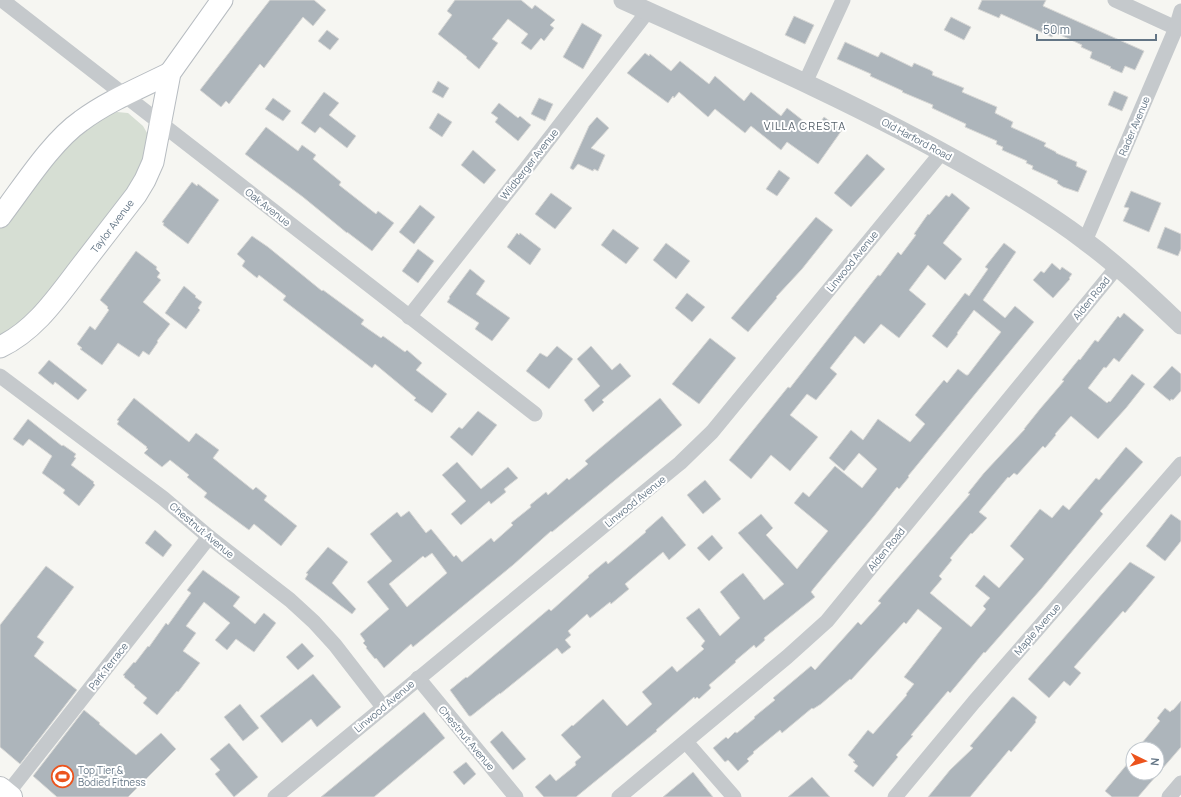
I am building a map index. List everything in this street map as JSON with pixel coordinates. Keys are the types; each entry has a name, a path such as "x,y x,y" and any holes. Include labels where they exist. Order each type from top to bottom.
{"main road":[{"name":"Taylor Avenue","path":"0,347 11,342 27,331 52,304 145,180 153,162 170,73 222,0"},
{"name":"Taylor Avenue","path":"0,217 50,152 63,137 80,122 98,110 170,73"}],"street":[{"name":"Oak Avenue","path":"2,0 535,414"},
{"name":"Old Harford Road","path":"623,0 804,83 869,114 942,152 1022,199 1086,241 1181,325"},
{"path":"804,83 843,0"},
{"path":"1115,0 1176,28"},
{"name":"Wildberger Avenue","path":"409,317 648,11"},
{"name":"Rader Avenue","path":"1086,241 1176,28 1181,11"},
{"name":"Linwood Avenue","path":"275,797 658,482 698,446 731,409 942,152"},
{"name":"Alden Road","path":"619,797 787,657 827,621 1117,267"},
{"name":"Chestnut Avenue","path":"0,376 163,498 209,537 290,600 314,622 335,645 383,707"},
{"name":"Maple Avenue","path":"896,797 979,696 1181,464"},
{"name":"Park Terrace","path":"6,793 209,537"},
{"name":"Chestnut Avenue","path":"418,678 516,797"},
{"path":"686,742 734,797"},
{"path":"1169,797 1181,783"}],"shaded area":[{"path":"117,112 128,113 143,126 150,138 147,162 134,186 28,320 0,341 0,228 62,148 99,117"}],"building":[{"path":"270,0 314,0 326,10 313,26 303,17 264,68 260,64 229,104 226,101 221,107 200,90"},
{"path":"455,0 521,0 532,9 535,5 555,20 550,25 554,28 544,41 541,38 531,50 521,43 528,34 508,19 492,39 498,43 479,69 466,58 467,57 438,34 452,15 447,11"},
{"path":"982,0 1046,0 1043,6 1144,51 1135,70 1125,66 1122,73 1090,58 1092,52 1081,47 1082,45 1054,32 1052,37 1001,14 999,18 978,9"},
{"path":"794,16 814,25 805,44 785,35"},
{"path":"951,17 971,27 964,40 944,30"},
{"path":"582,23 602,35 583,69 563,57"},
{"path":"327,30 339,39 330,50 318,41"},
{"path":"845,42 878,57 881,52 912,67 914,63 933,72 932,75 964,88 962,92 997,107 995,113 1013,122 1011,127 1046,143 1044,146 1077,162 1076,166 1087,171 1078,192 1063,187 1057,183 1058,181 1032,169 1033,166 1026,163 1027,161 1002,150 1003,147 996,144 997,141 965,127 966,124 932,108 933,105 902,92 903,91 870,76 871,74 837,59"},
{"path":"645,53 649,56 650,54 671,71 680,61 709,84 715,76 744,101 751,92 781,116 787,108 815,130 824,117 842,130 818,164 787,142 781,150 751,126 745,133 715,109 708,117 679,92 674,98 673,96 668,103 627,73"},
{"path":"438,81 449,88 443,98 432,92"},
{"path":"1114,91 1128,97 1122,111 1108,105"},
{"path":"324,92 339,103 329,115 356,136 347,148 320,127 315,133 301,123"},
{"path":"273,98 291,111 283,121 265,109"},
{"path":"539,98 553,104 545,121 531,114"},
{"path":"499,103 518,118 520,116 531,125 518,141 495,122 498,118 491,113"},
{"path":"438,113 452,122 442,137 429,128"},
{"path":"597,117 609,128 591,148 605,155 598,171 594,169 593,171 578,164 573,170 570,168 589,126"},
{"path":"266,127 298,151 302,145 316,155 313,159 341,182 339,185 376,214 378,211 394,223 372,251 245,154"},
{"path":"473,150 496,170 484,184 461,165"},
{"path":"867,154 885,169 851,207 834,193"},
{"path":"779,170 790,178 777,196 766,189"},
{"path":"192,182 197,186 198,184 219,200 188,244 163,225 164,223 162,222"},
{"path":"1131,191 1161,203 1149,232 1123,221 1129,208 1124,207"},
{"path":"551,193 572,208 555,229 535,214"},
{"path":"952,193 970,208 943,243 962,259 945,280 928,265 909,290 926,304 899,338 881,324 864,344 855,336 830,368 837,374 816,400 807,394 790,415 818,437 790,471 771,455 751,479 729,460 788,387 790,388 878,275 880,276 898,252 901,255 916,235 914,234 928,214 929,215 946,195 949,197"},
{"path":"420,205 435,217 414,244 399,232"},
{"path":"816,217 833,230 748,332 731,318"},
{"path":"1165,227 1181,234 1181,249 1178,256 1157,248"},
{"path":"613,229 639,248 626,264 601,245"},
{"path":"517,233 519,235 520,233 541,249 530,265 507,247"},
{"path":"252,236 268,247 322,291 323,290 364,320 361,324 381,338 383,336 405,352 407,350 422,363 416,370 447,394 432,413 414,400 416,398 375,364 372,368 283,300 286,296 259,275 257,278 242,266 245,261 237,254"},
{"path":"666,243 690,261 676,279 653,260"},
{"path":"1004,243 1016,252 983,300 1005,318 1015,306 1034,322 908,476 909,477 899,489 897,487 814,588 811,592 815,597 764,638 765,640 756,648 754,645 735,661 736,662 709,685 711,688 699,699 697,697 695,699 694,697 656,730 657,731 576,797 544,797 535,787 550,774 556,781 576,765 575,762 581,757 561,735 603,699 627,726 652,704 642,692 672,666 677,672 704,649 701,646 705,641 686,618 699,608 720,636 740,618 720,592 729,584 743,573 764,600 784,584 738,533 761,514 773,528 766,535 797,569 828,531 794,503 803,492 809,497 835,466 862,488 877,469 859,453 844,471 829,458 851,430 863,440 878,419 910,442 925,424 915,415 944,380 947,383 958,369 968,375 1001,332 974,310 947,348 932,336 965,293 969,296 988,269 985,267"},
{"path":"418,249 434,261 418,283 402,271"},
{"path":"136,251 157,267 156,269 160,273 157,277 161,280 143,302 170,324 157,341 158,342 149,355 143,351 139,357 118,343 102,365 80,349 82,348 77,344 90,326 95,330 109,310 107,308 108,307 100,300"},
{"path":"1052,263 1060,270 1062,267 1072,274 1069,278 1070,279 1053,298 1033,280 1041,271 1044,273"},
{"path":"470,269 485,281 476,294 510,318 492,341 475,329 479,323 447,302 450,298 449,297"},
{"path":"184,286 202,302 198,308 200,310 186,329 165,313"},
{"path":"687,293 705,307 692,322 675,308"},
{"path":"1124,313 1144,330 1119,362 1114,358 1106,368 1104,367 1088,388 1107,403 1109,401 1110,402 1132,374 1145,384 1098,439 1071,416 1045,448 1043,446 1017,475 1014,473 1009,478 1008,477 979,512 987,518 972,534 971,533 950,558 952,560 939,576 942,579 930,593 971,627 986,609 983,606 990,598 975,586 984,575 999,588 1024,559 1010,546 1040,509 1052,518 1063,505 1069,510 1096,478 1099,480 1126,447 1143,462 1100,511 1103,514 1041,589 985,653 984,652 950,693 948,691 911,735 913,736 896,755 898,757 873,787 854,771 858,766 848,755 868,730 873,734 907,695 906,694 914,684 904,677 942,628 918,609 906,624 904,622 851,680 850,679 821,704 813,709 812,708 782,733 780,730 753,752 754,753 747,759 749,761 738,771 728,760 725,762 713,748 726,737 728,739 735,732 737,733 755,718 754,717 775,700 773,698 811,666 815,670 858,622 861,625 881,603 878,601 970,494 968,493 984,473 1025,429 1064,381 1062,380 1095,340 1098,342 1118,316 1120,318"},
{"path":"710,338 736,358 699,404 672,384"},
{"path":"557,346 573,359 549,389 526,371 540,353 547,357"},
{"path":"591,346 612,370 620,363 631,376 602,400 604,402 593,412 584,400 600,386 577,359"},
{"path":"49,360 87,390 78,400 55,382 53,385 38,373"},
{"path":"1172,366 1181,374 1181,391 1173,400 1171,399 1170,401 1153,387"},
{"path":"134,398 189,442 196,433 219,450 213,458 253,490 256,487 267,496 264,500 297,526 281,546 254,524 249,530 204,497 207,493 187,477 189,475 170,460 162,467 144,453 148,449 146,448 147,447 117,424 119,421 117,420"},
{"path":"660,398 682,425 552,532 551,531 513,565 413,647 411,644 384,668 376,658 375,659 363,643 365,641 360,634 389,609 367,582 392,561 370,534 397,512 401,517 409,511 426,533 431,529 454,557 456,555 462,562 491,538 494,542 513,525 511,523 531,507 530,505 546,492 548,495 567,478 569,480 588,464 585,461","holes":["432,553 447,573 407,607 389,584 423,556 425,558"]},
{"path":"478,411 497,425 472,456 450,437 459,427 462,429"},
{"path":"28,419 62,446 63,445 76,454 74,457 76,458 71,465 94,482 93,483 95,485 79,506 63,493 65,490 42,473 52,456 29,439 23,446 13,439"},
{"path":"457,462 481,489 508,467 518,478 504,489 506,492 491,504 489,501 461,525 451,514 466,501 442,475"},
{"path":"705,480 721,499 703,514 687,495"},
{"path":"1171,514 1181,521 1181,541 1165,561 1146,546"},
{"path":"662,516 686,545 669,560 663,552 625,584 629,589 611,604 610,602 590,618 587,614 568,631 571,635 565,640 571,647 562,654 557,648 500,694 469,716 450,690 466,677 467,678 549,609 551,611 589,577 588,576 606,561 608,564 646,532 645,531"},
{"path":"155,530 172,545 163,557 145,543"},
{"path":"712,535 723,548 709,561 697,548"},
{"path":"328,547 348,562 332,583 356,609 352,614 305,579 308,574 306,573"},
{"path":"1130,562 1155,577 1125,613 1123,611 1074,667 1081,673 1070,686 1064,681 1049,698 1028,679"},
{"path":"46,566 74,587 37,637 44,642 34,656 77,690 20,764 0,747 0,625"},
{"path":"203,570 240,597 233,606 255,624 264,613 276,623 254,652 236,639 227,650 215,640 230,623 204,602 186,626 196,633 183,651 200,663 178,692 177,691 157,715 143,703 147,698 123,675 134,662 135,663 148,646 149,647 166,623 168,625 191,593 187,590"},
{"path":"302,643 314,656 298,670 286,657"},
{"path":"313,674 341,707 317,727 311,719 282,743 260,716"},
{"path":"1012,697 1014,697 1037,717 1036,722 1011,752 1009,750 970,797 928,797 950,770 973,748 970,746"},
{"path":"1181,701 1181,747 1165,766 1165,741 1144,741 1160,721 1157,718 1165,708 1170,712"},
{"path":"240,704 259,728 243,741 224,717"},
{"path":"84,710 136,755 161,733 176,749 128,797 57,797 33,776"},
{"path":"424,712 445,738 374,797 321,797"},
{"path":"502,731 526,759 513,770 490,742"},
{"path":"229,743 258,777 234,797 215,774 220,770 210,759"},
{"path":"466,762 476,774 464,785 453,772"},
{"path":"1125,767 1125,781 1152,781 1138,797 1112,797 1105,791"},
{"path":"693,772 713,797 663,797"},
{"path":"812,777 830,797 788,797"}],"place":[{"name":"Top Tier & Bodied Fitness","path":"63,776"}],"district":[{"name":"VILLA CRESTA","path":"805,125"}]}
